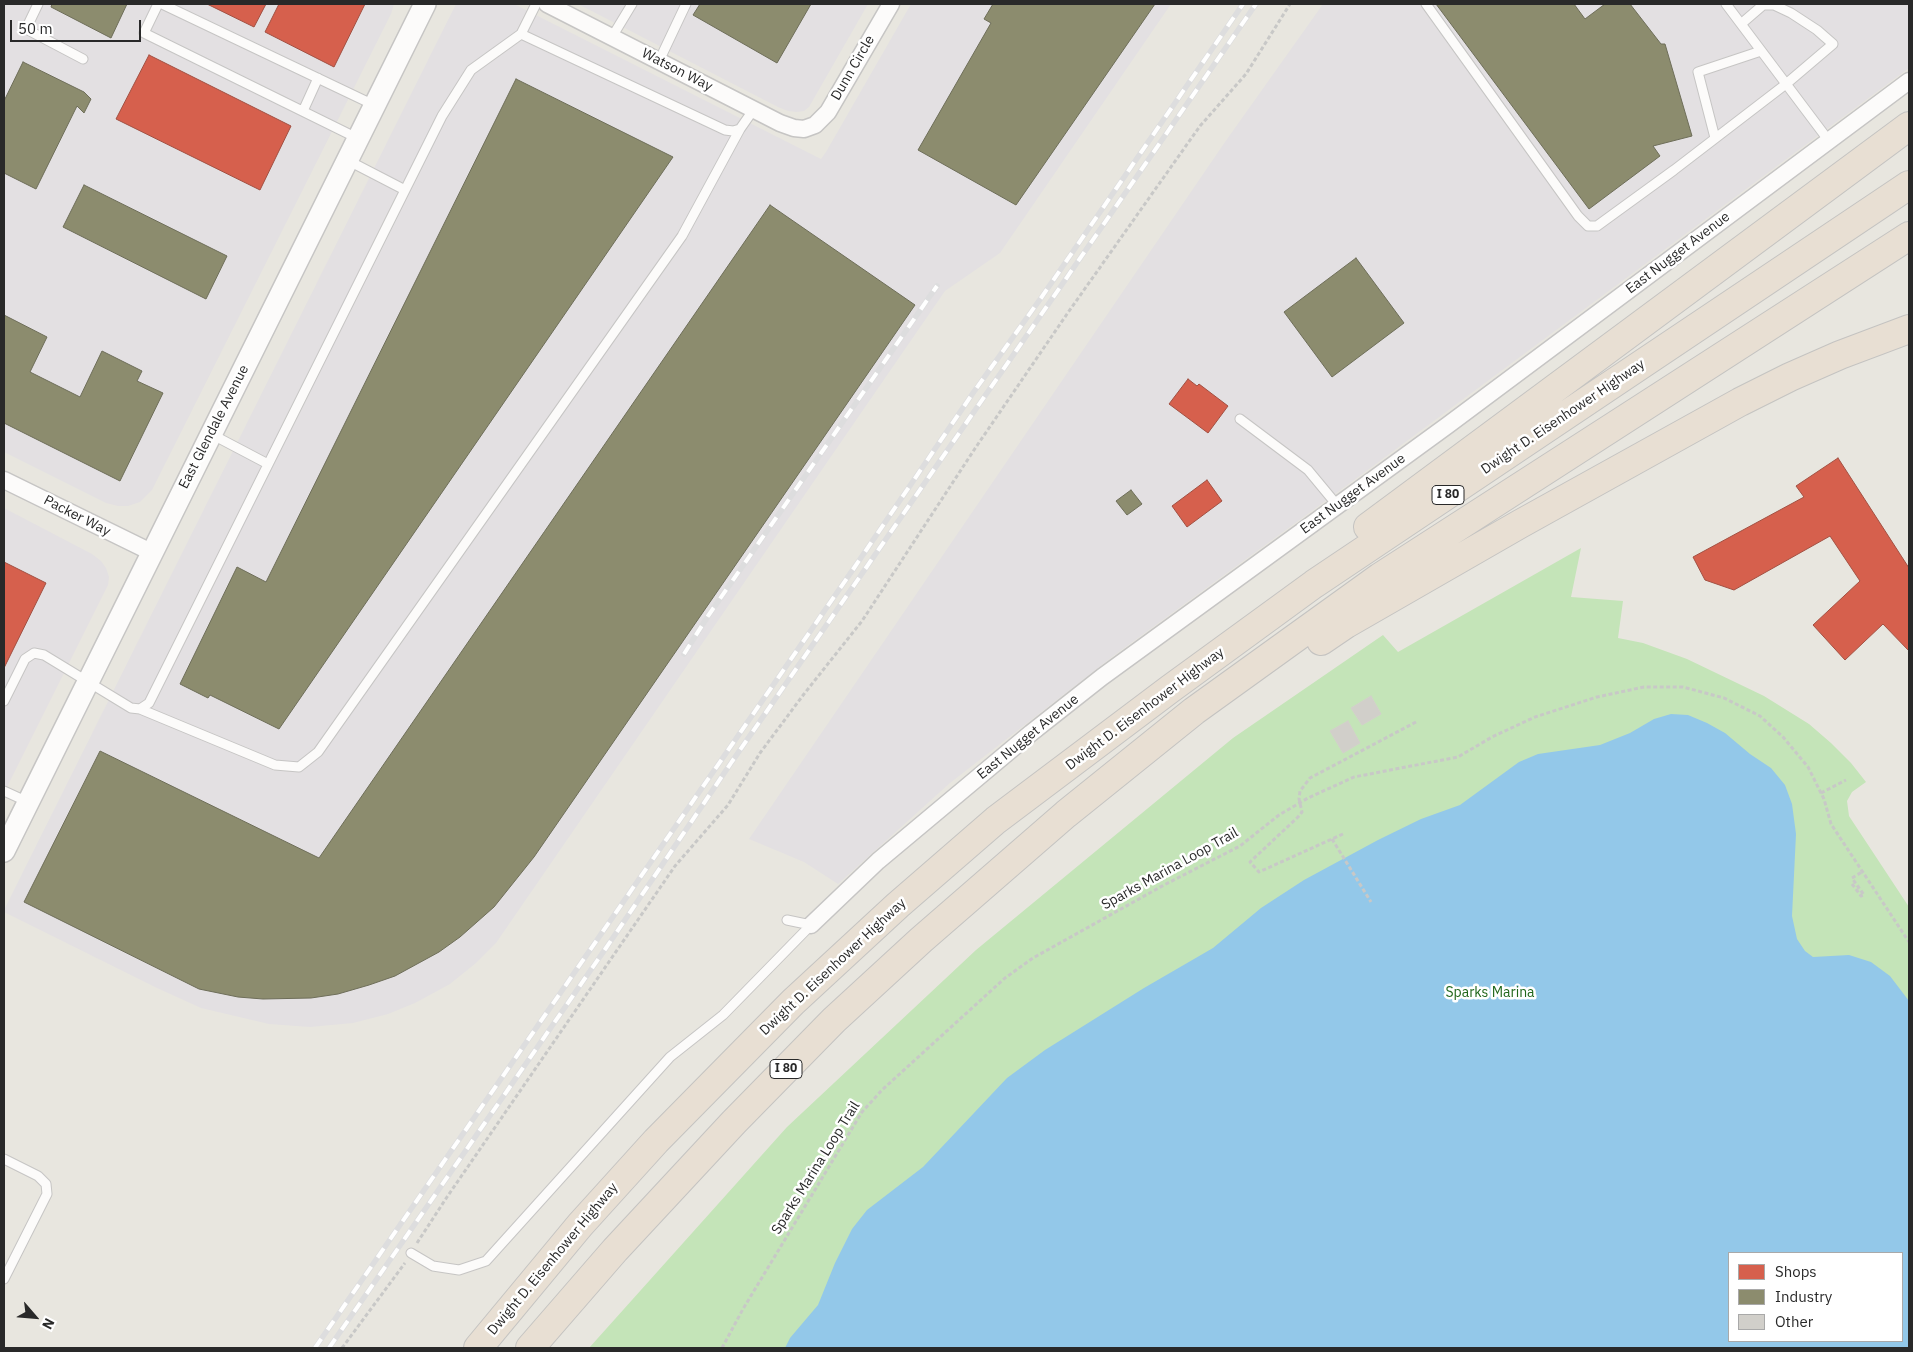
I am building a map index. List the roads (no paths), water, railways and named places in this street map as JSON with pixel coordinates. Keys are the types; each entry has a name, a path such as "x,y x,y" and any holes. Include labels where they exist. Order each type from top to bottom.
{"highway":[{"path":"996,820 1068,750 1197,651 1318,565 1909,126"},
{"name":"Dwight D. Eisenhower Highway","path":"478,1348 580,1225 656,1141 793,1002 898,905 996,820 1170,688 1314,584 1909,184"},
{"name":"I 80","path":"530,1348 615,1250 734,1122 834,1020 921,940 1066,814 1194,711 1380,577 1909,236"},
{"path":"1066,814 1125,786 1292,660 1371,610 1740,402 1840,355 1909,329"}],"street":[{"name":"East Glendale Avenue","path":"4,851 425,4"},
{"name":"Watson Way","path":"547,4 794,128 810,128"},
{"name":"Dunn Circle","path":"810,128 820,120 836,98 891,4"},
{"name":"East Nugget Avenue","path":"811,925 878,861 1032,733 1110,672 1448,425 1909,81"},
{"name":"Packer Way","path":"4,480 151,552"}],"lane":[{"path":"38,4 26,29 83,59"},
{"path":"158,4 144,33 357,138"},
{"path":"162,4 374,105"},
{"path":"140,709 149,703 442,116 471,70 521,34 536,4"},
{"path":"612,37 632,4"},
{"path":"659,61 686,4"},
{"path":"1426,4 1578,216 1588,226 1597,226 1786,84 1834,44 1811,26 1774,5 1763,5 1741,24"},
{"path":"1726,4 1829,141"},
{"path":"521,34 725,130 733,131 740,129"},
{"path":"1715,138 1698,72 1762,52"},
{"path":"303,111 318,78"},
{"path":"4,701 25,658 34,653 44,654 131,708 140,709 275,765 299,767 318,752 682,236 740,129 754,109"},
{"path":"346,160 405,190"},
{"path":"1240,419 1308,470 1337,505"},
{"path":"210,434 268,464"},
{"path":"4,791 28,802"},
{"path":"787,920 811,925"},
{"path":"411,1253 433,1266 459,1270 486,1261 670,1056 723,1015 811,925"},
{"path":"4,1160 38,1176 46,1184 47,1194 4,1278"}],"water":[{"name":"Sparks Marina","path":"1671,714 1688,715 1725,733 1750,754 1771,768 1785,785 1792,804 1796,834 1792,916 1797,939 1805,951 1813,957 1849,955 1871,962 1890,976 1909,1001 1909,1348 785,1348 790,1338 818,1305 835,1263 852,1229 867,1210 923,1167 1007,1078 1045,1050 1144,988 1213,948 1261,908 1304,880 1421,819 1460,805 1519,762 1538,754 1600,745 1630,733 1654,719"}],"railway":[{"path":"315,1348 1243,4"},
{"path":"329,1348 1256,4"},
{"path":"684,654 708,616 937,286"}]}
